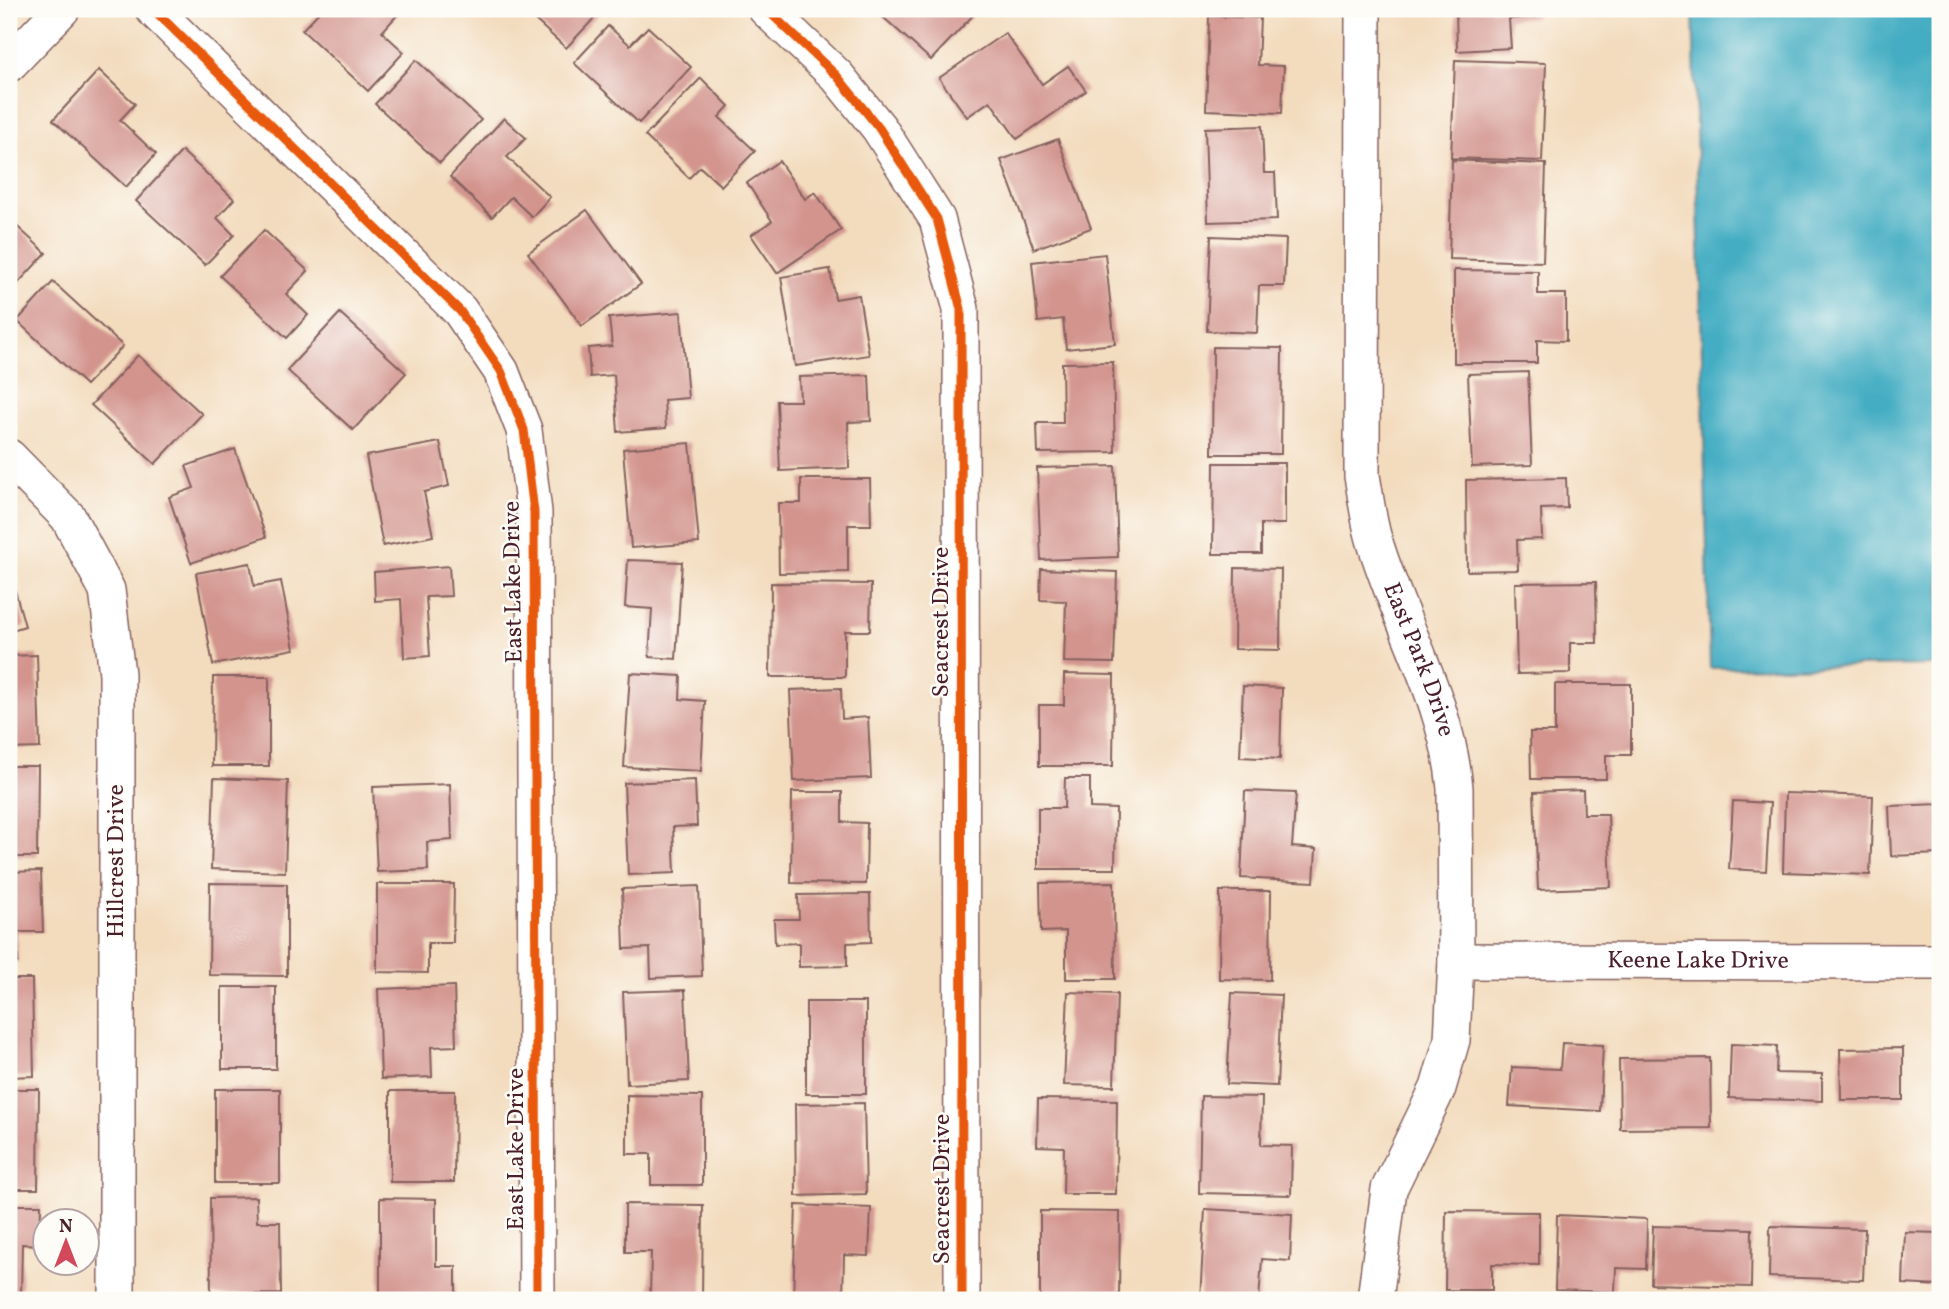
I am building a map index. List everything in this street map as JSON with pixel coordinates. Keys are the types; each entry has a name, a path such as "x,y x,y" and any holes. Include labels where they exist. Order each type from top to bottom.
{"street":[{"path":"9,64 62,9"},
{"name":"East Lake Drive","path":"153,9 460,311 501,372 524,429 534,512 537,1300"},
{"name":"Seacrest Drive","path":"766,9 837,76 878,128 937,219 961,309 962,1300"},
{"name":"East Park Drive","path":"1363,9 1362,476 1373,538 1445,727 1455,788 1456,961 1452,1040 1438,1088 1389,1189 1375,1300"},
{"name":"Hillcrest Drive","path":"9,457 68,517 107,590 113,627 117,674 117,1300"},
{"name":"Keene Lake Drive","path":"1456,961 1940,962"}],"water":[{"path":"1693,9 1940,9 1940,665 1710,668"}],"building":[{"path":"322,9 396,9 400,12 382,32 404,52 368,91 302,30"},
{"path":"523,9 603,9 566,48"},
{"path":"874,9 979,9 931,60"},
{"path":"1456,9 1536,9 1536,17 1509,19 1511,48 1457,51"},
{"path":"1209,16 1260,18 1258,65 1284,66 1282,113 1206,110"},
{"path":"608,26 630,45 648,27 691,67 639,123 574,63"},
{"path":"1005,33 1042,84 1068,66 1086,91 1017,139 990,101 967,117 939,78"},
{"path":"416,60 481,120 440,163 375,104"},
{"path":"1455,60 1546,63 1542,161 1451,158"},
{"path":"99,70 135,104 120,120 156,154 126,187 53,120"},
{"path":"701,78 729,106 719,117 755,151 721,186 700,167 689,178 645,136"},
{"path":"504,118 526,138 507,157 550,197 532,217 511,197 492,217 450,177"},
{"path":"1262,126 1264,173 1275,173 1277,220 1208,222 1205,128"},
{"path":"1058,139 1091,228 1034,249 1001,160"},
{"path":"182,151 234,199 217,218 234,235 205,265 136,201"},
{"path":"1452,160 1546,164 1543,262 1449,259"},
{"path":"779,161 805,199 815,192 841,230 777,273 751,235 772,221 747,183"},
{"path":"587,210 641,284 582,326 528,253"},
{"path":"9,219 46,253 9,293"},
{"path":"264,230 308,271 286,294 308,315 287,338 220,276"},
{"path":"1211,236 1286,239 1284,286 1259,286 1257,333 1207,331"},
{"path":"1105,254 1115,344 1066,349 1063,319 1038,322 1032,262"},
{"path":"830,269 835,299 859,295 869,355 795,366 781,277"},
{"path":"1454,270 1538,271 1538,294 1566,294 1566,341 1537,340 1537,363 1454,363"},
{"path":"53,282 123,346 86,385 17,321"},
{"path":"681,312 688,398 664,400 666,428 618,432 614,375 590,377 588,348 612,346 609,318"},
{"path":"340,313 406,373 353,430 287,370"},
{"path":"1213,347 1282,348 1281,454 1212,454"},
{"path":"138,355 202,414 155,464 91,405"},
{"path":"1113,362 1115,452 1038,453 1037,423 1063,423 1062,363"},
{"path":"1528,372 1532,465 1472,467 1468,374"},
{"path":"869,375 871,421 848,422 849,468 780,471 777,401 800,401 799,377"},
{"path":"440,442 449,486 424,492 433,536 383,546 366,456"},
{"path":"690,443 699,543 631,548 623,449"},
{"path":"235,449 266,537 191,563 169,497 194,488 186,466"},
{"path":"1214,463 1285,463 1285,524 1261,524 1261,554 1213,554"},
{"path":"1115,466 1118,557 1041,560 1037,468"},
{"path":"1566,478 1567,508 1541,509 1542,539 1517,540 1518,570 1467,571 1466,480"},
{"path":"801,479 870,479 871,525 848,525 848,572 779,573 778,503 801,503"},
{"path":"628,560 682,562 676,659 649,657 652,609 625,607"},
{"path":"250,563 254,586 281,581 294,649 213,665 196,573"},
{"path":"449,566 451,596 426,597 430,656 404,658 401,599 375,601 374,572"},
{"path":"1235,568 1281,569 1280,650 1234,649"},
{"path":"9,569 25,626 9,631"},
{"path":"1041,569 1117,572 1114,663 1064,662 1066,601 1040,600"},
{"path":"1596,582 1597,643 1570,643 1570,673 1517,674 1515,583"},
{"path":"771,583 871,584 870,631 845,631 845,677 770,677"},
{"path":"37,655 40,748 9,749 9,656"},
{"path":"630,673 681,676 680,699 705,701 701,771 624,767"},
{"path":"1064,674 1114,675 1113,766 1039,766 1039,705 1064,705"},
{"path":"213,677 269,677 269,766 212,766"},
{"path":"1555,684 1631,684 1631,755 1606,755 1606,779 1531,779 1530,732 1555,732"},
{"path":"1243,686 1282,688 1280,759 1240,757"},
{"path":"841,688 842,719 868,717 871,778 794,781 790,690"},
{"path":"9,766 38,766 37,857 9,857"},
{"path":"214,778 288,781 285,872 211,869"},
{"path":"1065,778 1090,778 1090,808 1116,809 1115,869 1038,869 1038,808 1064,808"},
{"path":"695,780 697,826 673,827 675,873 628,875 624,783"},
{"path":"450,784 452,840 427,842 428,870 377,872 373,787"},
{"path":"1583,790 1584,814 1608,814 1611,887 1538,890 1534,792"},
{"path":"1245,791 1296,793 1292,847 1316,849 1314,882 1241,878"},
{"path":"792,792 842,792 842,822 867,823 866,884 791,883"},
{"path":"1785,793 1873,796 1870,875 1783,872"},
{"path":"1733,801 1770,803 1766,871 1729,869"},
{"path":"1940,804 1940,854 1891,856 1889,806"},
{"path":"41,871 43,932 17,932 18,962 9,963 9,872"},
{"path":"1114,882 1115,979 1066,979 1066,931 1041,932 1040,883"},
{"path":"210,883 287,884 287,976 209,975"},
{"path":"377,884 454,884 453,943 428,943 428,973 377,972"},
{"path":"699,886 702,976 651,978 650,948 624,949 622,889"},
{"path":"1220,891 1271,891 1270,980 1219,979"},
{"path":"870,894 871,942 847,943 847,966 799,967 799,943 775,944 774,919 799,919 798,895"},
{"path":"9,979 32,979 34,1076 9,1077"},
{"path":"454,986 456,1046 431,1047 432,1077 381,1079 378,989"},
{"path":"222,987 276,987 276,1069 222,1069"},
{"path":"685,990 689,1081 627,1084 623,992"},
{"path":"1068,992 1117,994 1114,1086 1064,1085"},
{"path":"1232,993 1281,995 1277,1086 1227,1084"},
{"path":"806,1002 866,1002 866,1094 806,1094"},
{"path":"1562,1043 1603,1045 1600,1111 1509,1106 1512,1067 1560,1069"},
{"path":"1731,1044 1777,1046 1776,1073 1822,1074 1822,1101 1729,1098"},
{"path":"1903,1048 1903,1100 1841,1100 1840,1049"},
{"path":"1710,1058 1711,1128 1620,1129 1619,1059"},
{"path":"9,1089 39,1089 38,1189 9,1189"},
{"path":"215,1089 280,1089 280,1183 215,1183"},
{"path":"390,1091 455,1091 454,1182 390,1182"},
{"path":"627,1095 702,1096 702,1185 651,1185 651,1154 627,1154"},
{"path":"1201,1096 1262,1097 1261,1145 1292,1146 1291,1195 1199,1193"},
{"path":"1038,1099 1117,1100 1116,1194 1063,1194 1064,1147 1037,1146"},
{"path":"864,1103 866,1194 796,1196 795,1104"},
{"path":"256,1197 257,1222 280,1222 281,1294 211,1295 210,1198"},
{"path":"380,1198 436,1199 436,1266 456,1266 456,1300 380,1300"},
{"path":"625,1204 703,1205 702,1300 650,1299 651,1252 625,1252"},
{"path":"9,1205 41,1205 41,1208 32,1208 32,1245 22,1244 21,1297 9,1297"},
{"path":"796,1205 871,1208 869,1256 844,1255 843,1300 793,1300"},
{"path":"1205,1209 1292,1214 1290,1261 1262,1259 1259,1300 1200,1300"},
{"path":"1040,1211 1120,1212 1119,1300 1040,1300"},
{"path":"1446,1211 1539,1212 1539,1265 1492,1264 1492,1290 1445,1290"},
{"path":"1557,1215 1647,1219 1646,1269 1616,1268 1615,1292 1555,1290"},
{"path":"1653,1226 1752,1229 1751,1287 1651,1284"},
{"path":"1770,1226 1865,1229 1863,1280 1769,1277"},
{"path":"1905,1232 1940,1233 1940,1286 1903,1284"}],"cycle path":[{"path":"153,9 460,311 501,371 524,430 534,512 537,1300"},
{"path":"766,9 837,76 879,128 937,219 961,309 962,1300"}]}
